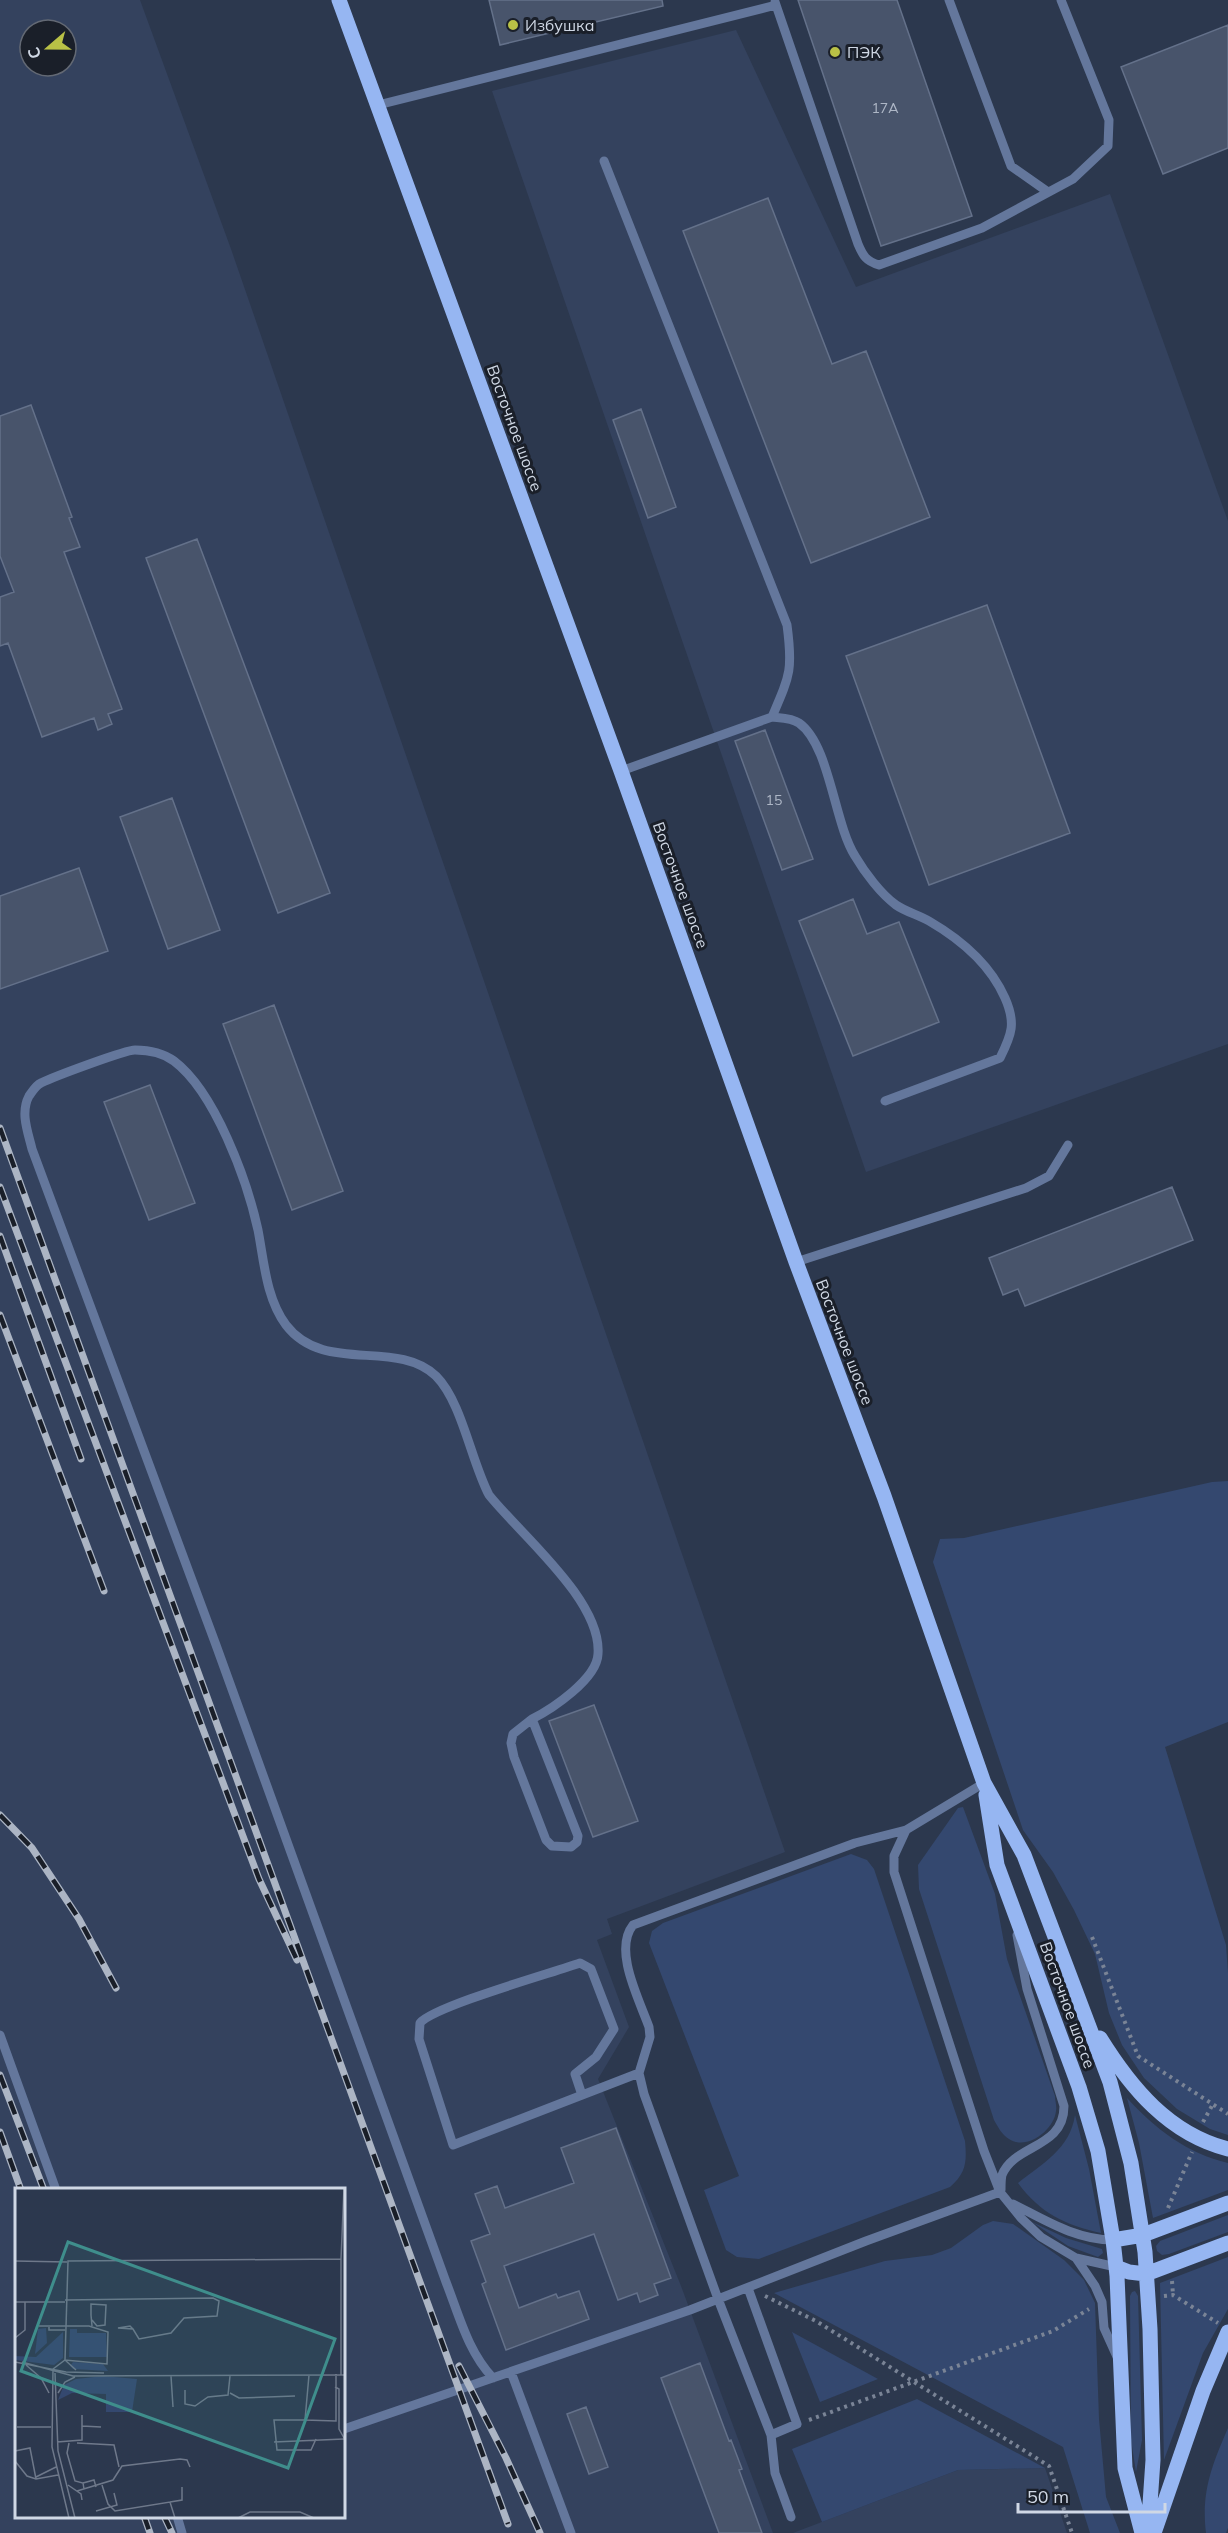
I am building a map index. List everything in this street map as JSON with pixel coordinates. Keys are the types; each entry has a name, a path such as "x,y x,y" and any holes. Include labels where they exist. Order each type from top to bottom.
{"main road":[{"name":"Восточное шоссе","path":"339,0 621,771 796,1262 884,1496 984,1783 1024,1856 1083,2011"},
{"name":"Восточное шоссе","path":"984,1783 997,1865 1079,2087 1098,2151 1116,2267 1125,2468 1142,2533"},
{"path":"1083,2011 1144,2100 1163,2116 1198,2137 1228,2149"},
{"path":"1083,2011 1110,2082 1131,2163 1143,2235 1153,2460 1148,2533"},
{"path":"1113,2240 1143,2235 1228,2203"},
{"path":"1116,2267 1129,2272 1146,2274 1228,2243"},
{"path":"1154,2533 1203,2391 1228,2332"}],"lane":[{"path":"949,0 1011,166 1048,192"},
{"path":"378,105 776,2 862,255 869,262 879,265 890,263 982,228 1073,179 1108,146 1109,120 1061,0"},
{"path":"604,161 787,625 792,660 788,680 772,717"},
{"path":"621,771 772,717 797,722 809,733 818,752 851,848 874,881 896,905 928,920 970,951 986,967 1005,996 1013,1021 1008,1042 1000,1058 885,1101"},
{"path":"493,2378 482,2366 471,2347 446,2282 216,1645 32,1149 24,1107 39,1084 133,1050 154,1052 173,1060 202,1091 230,1146 257,1228 265,1272 274,1303 286,1325 315,1348 339,1354 402,1360 424,1366 448,1390 489,1495 579,1597 592,1621 598,1656 589,1674 557,1705 532,1719 513,1734 511,1743 514,1757 546,1840 552,1846 571,1847 577,1842 578,1836 532,1719"},
{"path":"796,1262 1026,1188 1048,1176 1068,1145"},
{"path":"791,2517 775,2474 771,2435 718,2299 644,2094 639,2073 650,2037 649,2027 627,1965 626,1933 633,1925 855,1843 906,1830 984,1783"},
{"path":"906,1830 894,1856 894,1872 984,2151 1000,2192 1021,2218 1041,2237 1076,2258 1116,2267"},
{"path":"1000,2192 1002,2176 1008,2167 1053,2134 1064,2119 1064,2106 1027,1989 1009,1897"},
{"path":"582,2095 575,2074 596,2057 614,2029 591,1969 586,1965 580,1963 457,2005 429,2015 420,2023 419,2039 453,2145 639,2073"},
{"path":"0,2035 55,2188"},
{"path":"345,2429 718,2299 1000,2192"},
{"path":"1011,2203 1067,2231 1086,2237 1113,2240"},
{"path":"1076,2258 1095,2286 1102,2302 1104,2328 1109,2343 1120,2362"},
{"path":"748,2288 797,2424 771,2435"},
{"path":"511,2372 571,2533"},
{"path":"177,2518 182,2533"}],"path":[{"path":"1092,1937 1138,2056 1228,2114"},
{"path":"1167,2226 1167,2210 1213,2104"},
{"path":"1169,2266 1173,2295"},
{"path":"748,2288 816,2321 1048,2466 1072,2533"},
{"path":"797,2424 912,2380 1053,2331 1090,2308"}],"shaded area":[{"path":"0,0 140,0 231,249 785,1852 607,1919 612,1934 597,1940 629,2027 598,2079 681,2286 773,2533 0,2533"},
{"path":"736,30 856,287 1110,194 1228,521 1228,1044 866,1172 492,91"},
{"path":"1228,1481 1228,1722 1165,1747 1226,1945 1228,2135 1210,2129 1177,2109 1144,2078 1122,2045 1109,2013 1095,1954 1053,1872 1023,1830 933,1562 940,1539 964,1538 1212,1482"},
{"path":"963,1807 995,1894 1007,1959 1055,2096 1056,2111 1050,2125 1038,2137 1024,2142 1016,2142 1007,2137 1000,2131 994,2120 919,1889 918,1865 958,1808"},
{"path":"851,1854 867,1860 874,1869 965,2141 964,2167 950,2187 759,2259 737,2257 726,2250 704,2190 739,2176 649,1943 652,1931 663,1923"},
{"path":"1127,2098 1149,2120 1173,2138 1199,2153 1228,2163 1228,2190 1153,2218 1139,2143"},
{"path":"1075,2115 1089,2169 1101,2233 1065,2222 1044,2210 1018,2183 1046,2162 1061,2146 1068,2137"},
{"path":"1228,2215 1228,2232 1169,2254 1162,2255 1157,2251 1156,2246 1160,2241"},
{"path":"993,2221 1013,2224 1064,2260 1084,2280 1095,2303 1099,2419 1106,2497 1120,2533 1090,2533 1063,2447 774,2293 885,2261 932,2255 951,2248 983,2225"},
{"path":"1032,2222 1066,2238 1102,2249 1103,2253 1098,2257 1068,2246"},
{"path":"1228,2257 1228,2309 1203,2353 1164,2460 1160,2283"},
{"path":"1135,2291 1138,2296 1142,2440 1136,2472 1131,2440 1130,2296"},
{"path":"792,2332 878,2379 820,2402"},
{"path":"917,2399 1045,2468 958,2470 822,2522 792,2449"},
{"path":"1228,2428 1228,2528 1226,2533 1206,2533 1205,2504 1209,2479"},
{"path":"1045,2468 1067,2533 793,2533 958,2470"}],"building":[{"path":"489,0 662,0 663,6 500,45"},
{"path":"798,0 897,0 972,216 881,246"},
{"path":"1228,25 1228,148 1163,174 1121,67"},
{"path":"768,198 832,364 866,351 930,517 811,563 683,231"},
{"path":"31,405 72,517 69,518 80,547 64,552 122,709 108,714 112,724 98,730 94,718 42,737 8,643 0,646 0,597 14,592 0,556 0,416"},
{"path":"641,409 676,507 648,518 613,420"},
{"path":"197,539 330,893 278,913 146,558"},
{"path":"987,605 1070,833 929,885 846,656"},
{"path":"765,730 813,859 782,870 735,741"},
{"path":"172,798 220,930 168,949 120,817"},
{"path":"79,868 108,951 0,989 0,896"},
{"path":"853,899 867,934 899,922 939,1022 853,1056 799,921"},
{"path":"274,1005 343,1191 292,1210 223,1024"},
{"path":"150,1085 195,1203 149,1220 104,1102"},
{"path":"1172,1187 1193,1240 1025,1306 1018,1289 1003,1295 989,1258"},
{"path":"594,1705 638,1821 593,1837 549,1721"},
{"path":"616,2128 671,2278 654,2284 658,2295 640,2302 637,2293 618,2300 594,2234 504,2266 519,2308 556,2294 558,2298 579,2291 589,2319 506,2350 482,2284 486,2282 471,2241 490,2234 475,2194 497,2186 505,2208 574,2183 561,2148"},
{"path":"700,2363 742,2469 739,2470 762,2533 719,2533 661,2378"},
{"path":"586,2407 608,2467 589,2474 567,2414"}],"railway":[{"path":"0,1128 508,2524"},
{"path":"0,1187 259,1879 297,1960"},
{"path":"0,1236 81,1459"},
{"path":"0,1315 104,1591"},
{"path":"0,1815 32,1848 79,1919 116,1988"},
{"path":"0,2075 43,2188"},
{"path":"0,2132 20,2188"},
{"path":"459,2366 506,2458 540,2533"},
{"path":"145,2518 150,2533"},
{"path":"165,2518 172,2533"}],"place":[{"name":"Избушка","path":"513,25"},
{"name":"ПЭК","path":"835,52"}]}
